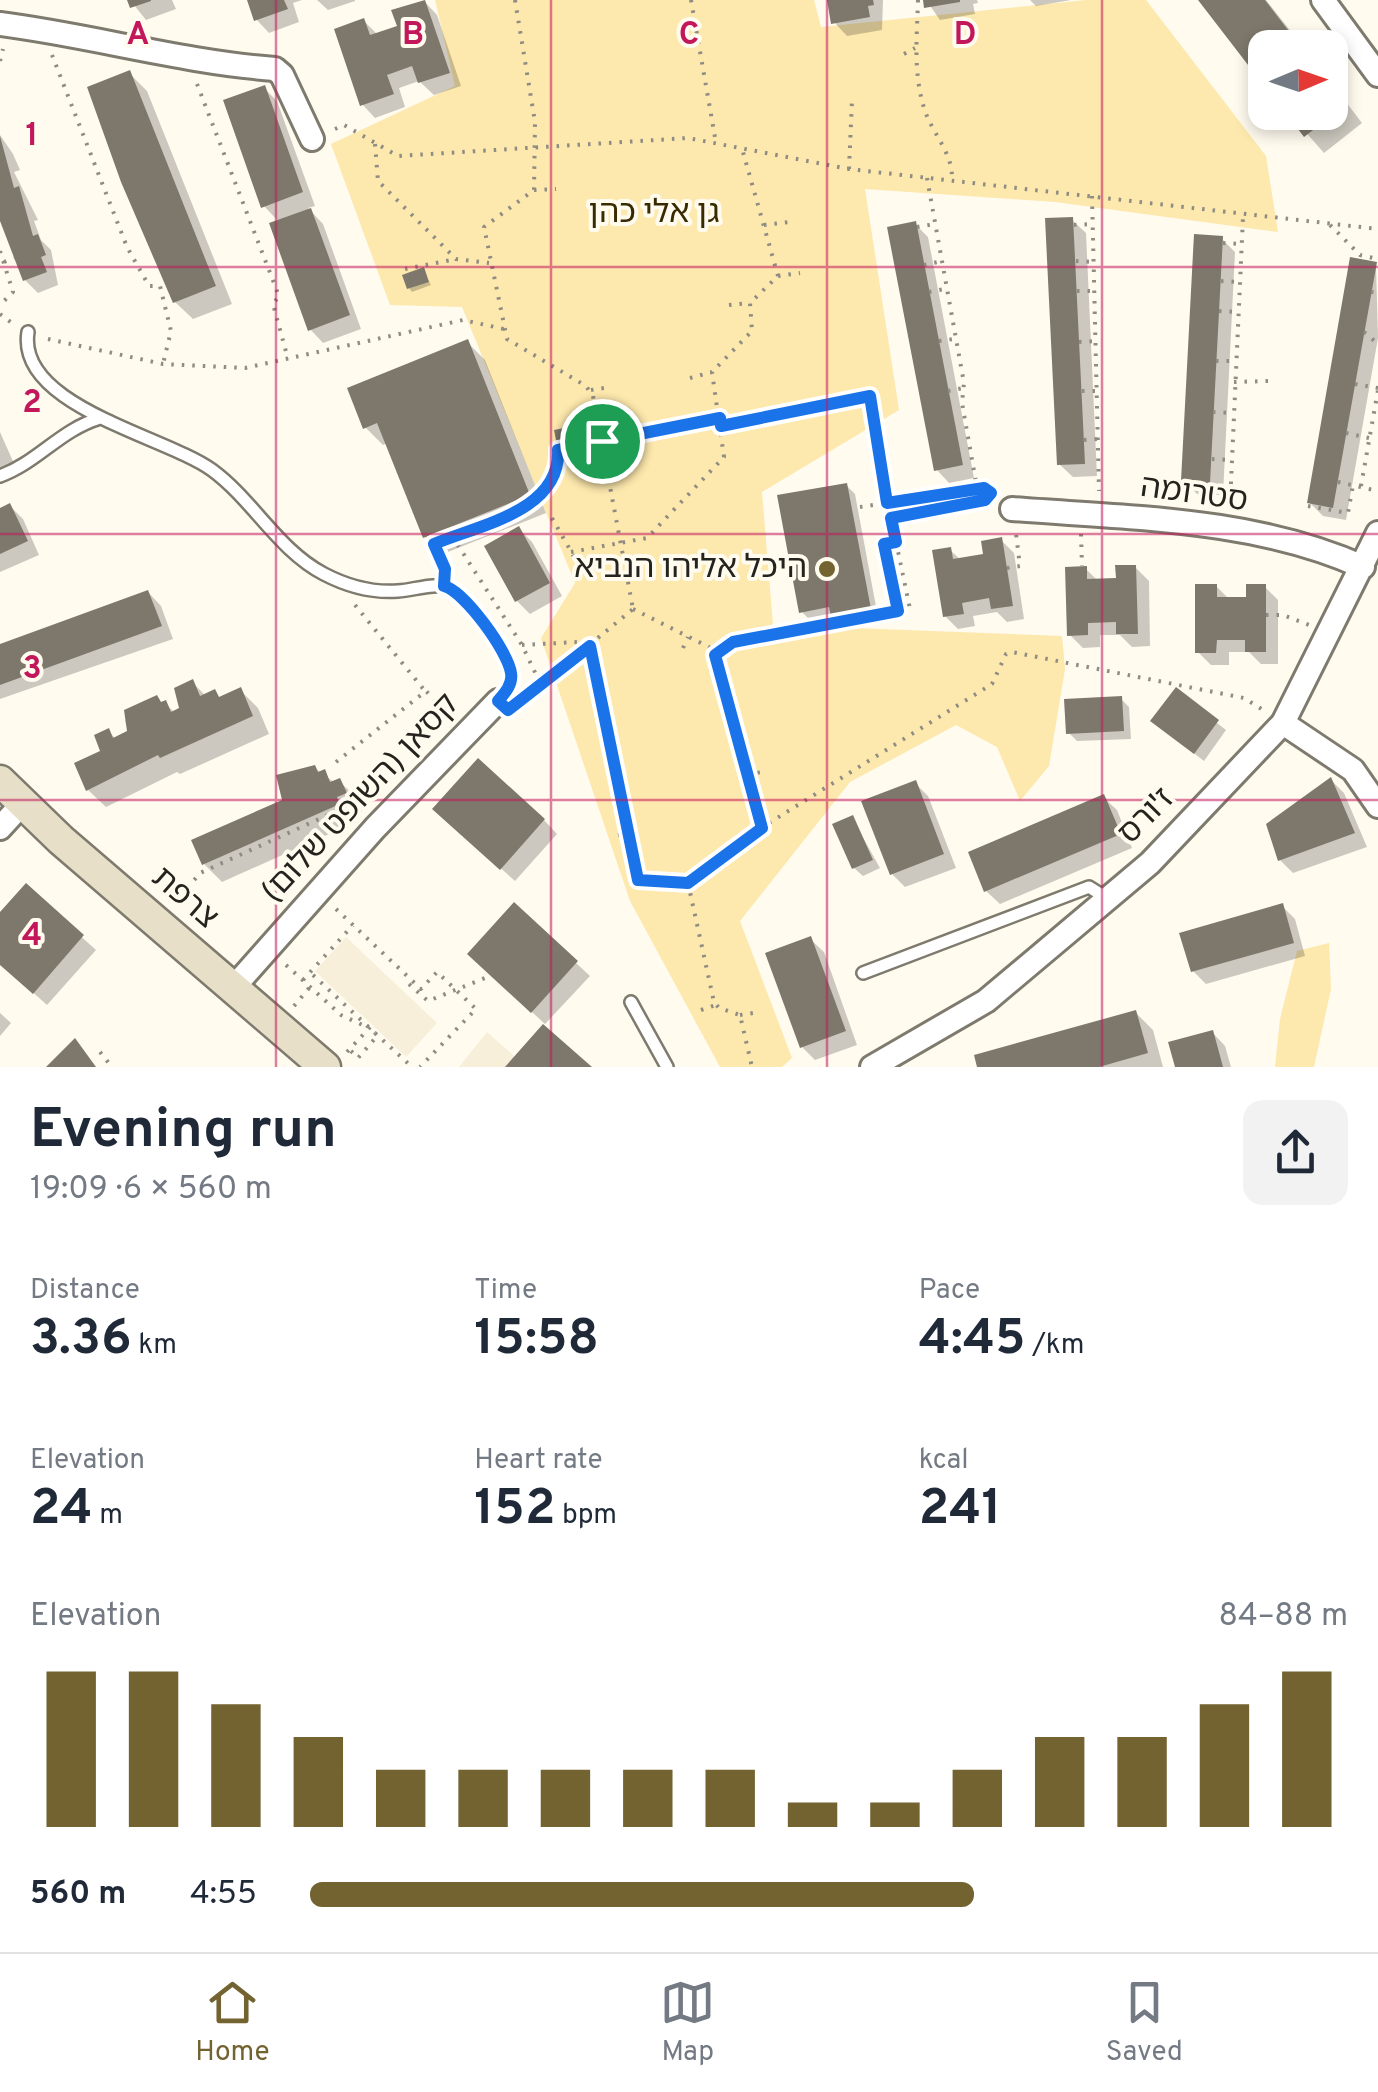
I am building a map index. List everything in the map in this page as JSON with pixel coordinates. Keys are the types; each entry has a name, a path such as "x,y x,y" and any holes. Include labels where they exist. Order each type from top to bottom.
{"street":[{"path":"1323,0 1378,75"},
{"path":"0,24 54,30 188,61 275,69 282,75 312,139"},
{"name":"סטרומה","path":"1012,510 1204,526 1292,544 1362,567"},
{"name":"ז'ורס","path":"872,1067 986,1001 1150,862 1284,723 1378,533"},
{"name":"קסאן (השופט שלום)","path":"233,988 498,701"},
{"path":"1284,723 1353,770 1378,806"},
{"name":"צרפת","path":"0,781 21,805 233,988 337,1058"},
{"path":"0,828 21,805"}],"lane":[{"path":"28,332 25,350 42,376 100,418 162,442 211,470 294,554 353,586 390,591 444,586 466,600 506,659 512,676 498,701"},
{"path":"0,476 30,463 72,428 100,418"},
{"path":"444,586 445,569"},
{"path":"863,973 1089,887 1105,897"},
{"path":"631,1002 667,1067"}],"path":[{"path":"515,0 536,122 534,190"},
{"path":"691,0 716,145"},
{"path":"918,0 915,48 923,105 948,153 952,180"},
{"path":"54,30 52,62 126,247 149,286 160,286 171,331 163,364"},
{"path":"904,54 915,48"},
{"path":"188,61 280,296 273,304 288,359"},
{"path":"849,169 852,100"},
{"path":"312,139 344,124 398,156 688,138 743,152 849,169 1243,217 1378,229"},
{"path":"375,144 378,181 456,259"},
{"path":"743,152 778,276"},
{"path":"926,178 956,338 977,489"},
{"path":"556,189 534,190 484,227 507,339 590,390 611,387"},
{"path":"1092,196 1099,483"},
{"path":"1232,505 1243,217"},
{"path":"764,225 790,222 792,227"},
{"path":"917,228 935,224"},
{"path":"1074,225 1093,224"},
{"path":"1330,225 1360,255 1378,259"},
{"path":"1222,243 1241,244"},
{"path":"0,251 13,292 0,305"},
{"path":"1094,252 1079,261 1094,262"},
{"path":"4,262 14,258"},
{"path":"405,270 456,259 491,263"},
{"path":"924,264 942,261"},
{"path":"729,305 750,303 778,276 800,272"},
{"path":"1221,281 1240,282"},
{"path":"930,292 947,289"},
{"path":"1077,291 1096,291"},
{"path":"690,378 712,372 752,330 750,303"},
{"path":"1219,311 1238,312"},
{"path":"0,314 28,332 163,364 245,368 463,320 505,329"},
{"path":"1364,332 1378,344"},
{"path":"939,341 956,338"},
{"path":"1079,342 1097,341"},
{"path":"1216,361 1236,361"},
{"path":"572,552 647,538 720,464 725,448 712,372"},
{"path":"1234,382 1268,380"},
{"path":"1355,384 1378,389 1361,486"},
{"path":"948,391 964,388"},
{"path":"590,390 633,609"},
{"path":"1082,392 1098,391"},
{"path":"721,426 870,396 887,503"},
{"path":"1214,412 1233,413"},
{"path":"445,569 434,544 535,501 556,474 558,450 720,418"},
{"path":"1346,434 1370,438"},
{"path":"958,439 968,438"},
{"path":"1084,440 1098,439"},
{"path":"1212,459 1231,460"},
{"path":"1338,482 1378,491"},
{"path":"1308,506 1348,513 1352,484"},
{"path":"1172,485 1230,487"},
{"path":"1197,502 1198,486"},
{"path":"860,507 977,489 1010,495 1020,566 1006,568"},
{"path":"910,609 891,518 985,500 991,493"},
{"path":"552,518 582,569"},
{"path":"452,536 522,645 540,685"},
{"path":"715,655 733,642 898,611 884,544 896,542"},
{"path":"1081,550 1082,566"},
{"path":"353,586 354,605 440,706"},
{"path":"633,609 715,655 762,828"},
{"path":"498,701 508,710 633,609"},
{"path":"1266,614 1283,615 1329,633"},
{"path":"683,648 688,637"},
{"path":"522,645 577,642 583,651"},
{"path":"590,646 638,880 688,883 762,828 992,684 1006,654 1012,652 1244,698 1284,723"},
{"path":"336,762 426,691"},
{"path":"746,774 763,772"},
{"path":"183,893 200,873 224,858 339,810"},
{"path":"618,836 628,833"},
{"path":"688,883 716,1005"},
{"path":"318,892 428,1002 435,994 452,995 490,976"},
{"path":"303,980 353,925"},
{"path":"268,948 341,1015 370,1027 354,1044"},
{"path":"411,982 421,989 437,972 476,1009 420,1067"},
{"path":"313,975 412,1067"},
{"path":"402,991 411,982"},
{"path":"301,997 310,986"},
{"path":"701,1010 716,1005 740,1016 753,1014"},
{"path":"740,1016 752,1067"},
{"path":"337,1058 358,1058 377,1034"},
{"path":"100,1052 112,1067"}],"shaded area":[{"path":"346,937 437,1023 406,1057 315,971"},
{"path":"487,1032 527,1067 459,1067"}],"green space":[{"name":"גן אלי כהן","path":"435,0 814,0 821,27 1086,0 1146,0 1266,156 1278,232 1055,202 865,189 899,410 762,492 773,625 1062,636 1065,669 1049,766 1020,801 997,747 956,725 850,782 740,921 792,1058 782,1067 720,1067 630,901 541,638 575,583 462,307 390,305 331,144 455,86"},
{"path":"1329,943 1331,989 1314,1067 1275,1067 1280,1019 1297,951"}],"building":[{"path":"127,0 151,0 151,1 130,8"},
{"path":"247,0 284,0 288,9 254,21"},
{"path":"425,0 450,73 418,83 412,66 387,75 394,94 360,106 334,29 364,18 370,35 397,26 391,10"},
{"path":"827,0 873,0 874,5 868,6 870,17 831,24"},
{"path":"923,0 960,0 960,2 924,8"},
{"path":"1198,0 1265,0 1288,30 1248,30 1248,65"},
{"path":"130,70 216,286 173,303 121,182 87,87"},
{"path":"265,85 303,192 261,208 223,100"},
{"path":"0,136 14,188 19,186 33,236 38,234 46,255 41,257 47,272 23,281 0,221"},
{"path":"311,208 350,315 308,331 269,223"},
{"path":"1073,217 1085,464 1057,465 1045,218"},
{"path":"916,221 963,465 934,471 887,227"},
{"path":"1194,234 1223,236 1210,483 1181,481"},
{"path":"1350,257 1377,262 1333,508 1307,503"},
{"path":"424,267 429,282 407,289 402,275"},
{"path":"468,339 530,495 423,538 377,423 363,429 347,388"},
{"path":"589,423 592,438 557,445 554,430"},
{"name":"היכל אליהו הנביא","path":"847,483 871,609 831,617 829,607 799,613 777,495"},
{"path":"10,503 28,541 0,554 0,508"},
{"path":"519,526 550,583 515,602 484,546"},
{"path":"1002,537 1013,606 991,609 989,598 962,603 964,614 943,617 932,550 951,547 953,559 983,554 981,541"},
{"path":"1115,565 1136,565 1138,634 1116,634 1116,622 1088,623 1088,635 1067,636 1065,567 1087,566 1087,579 1116,578"},
{"path":"1195,584 1217,584 1217,597 1246,597 1246,584 1266,584 1266,652 1245,652 1245,640 1217,640 1216,653 1195,653"},
{"path":"148,590 162,626 0,685 0,644"},
{"path":"193,679 200,696 215,689 219,697 241,687 253,716 160,758 158,755 86,791 74,763 100,751 94,735 109,728 113,738 127,731 124,710 157,695 161,702 166,700 171,712 179,708 174,688"},
{"path":"1176,687 1219,720 1194,754 1150,721"},
{"path":"1122,696 1124,731 1066,734 1064,699"},
{"path":"478,758 545,819 500,870 432,809"},
{"path":"315,765 318,772 325,769 330,782 340,778 347,793 337,797 340,804 202,865 191,840 282,800 276,775"},
{"path":"1331,777 1355,833 1278,861 1266,824"},
{"path":"916,780 944,854 890,875 861,801"},
{"path":"1104,794 1121,834 984,892 968,852"},
{"path":"853,815 873,860 852,869 832,824"},
{"path":"26,883 84,935 33,994 0,965 0,912"},
{"path":"514,902 578,961 531,1013 467,954"},
{"path":"1283,903 1294,943 1191,972 1179,933"},
{"path":"811,936 846,1031 800,1048 765,953"},
{"path":"1136,1010 1148,1053 1099,1067 977,1067 974,1055"},
{"path":"543,1024 592,1067 505,1067"},
{"path":"1213,1030 1223,1067 1175,1067 1168,1042"},
{"path":"75,1038 96,1067 46,1067"}],"place":[{"name":"היכל אליהו הנביא","path":"827,569"}],"route":[{"path":"870,396 887,503 984,488 991,493 985,500 891,518 896,542 884,544 898,611 733,642 715,655 762,828 688,883 638,880 590,646 508,710 498,701 512,676 506,659 466,600 444,586 445,569 434,544 535,501 556,474 558,450 602,441 720,418 721,426 870,396"}]}
